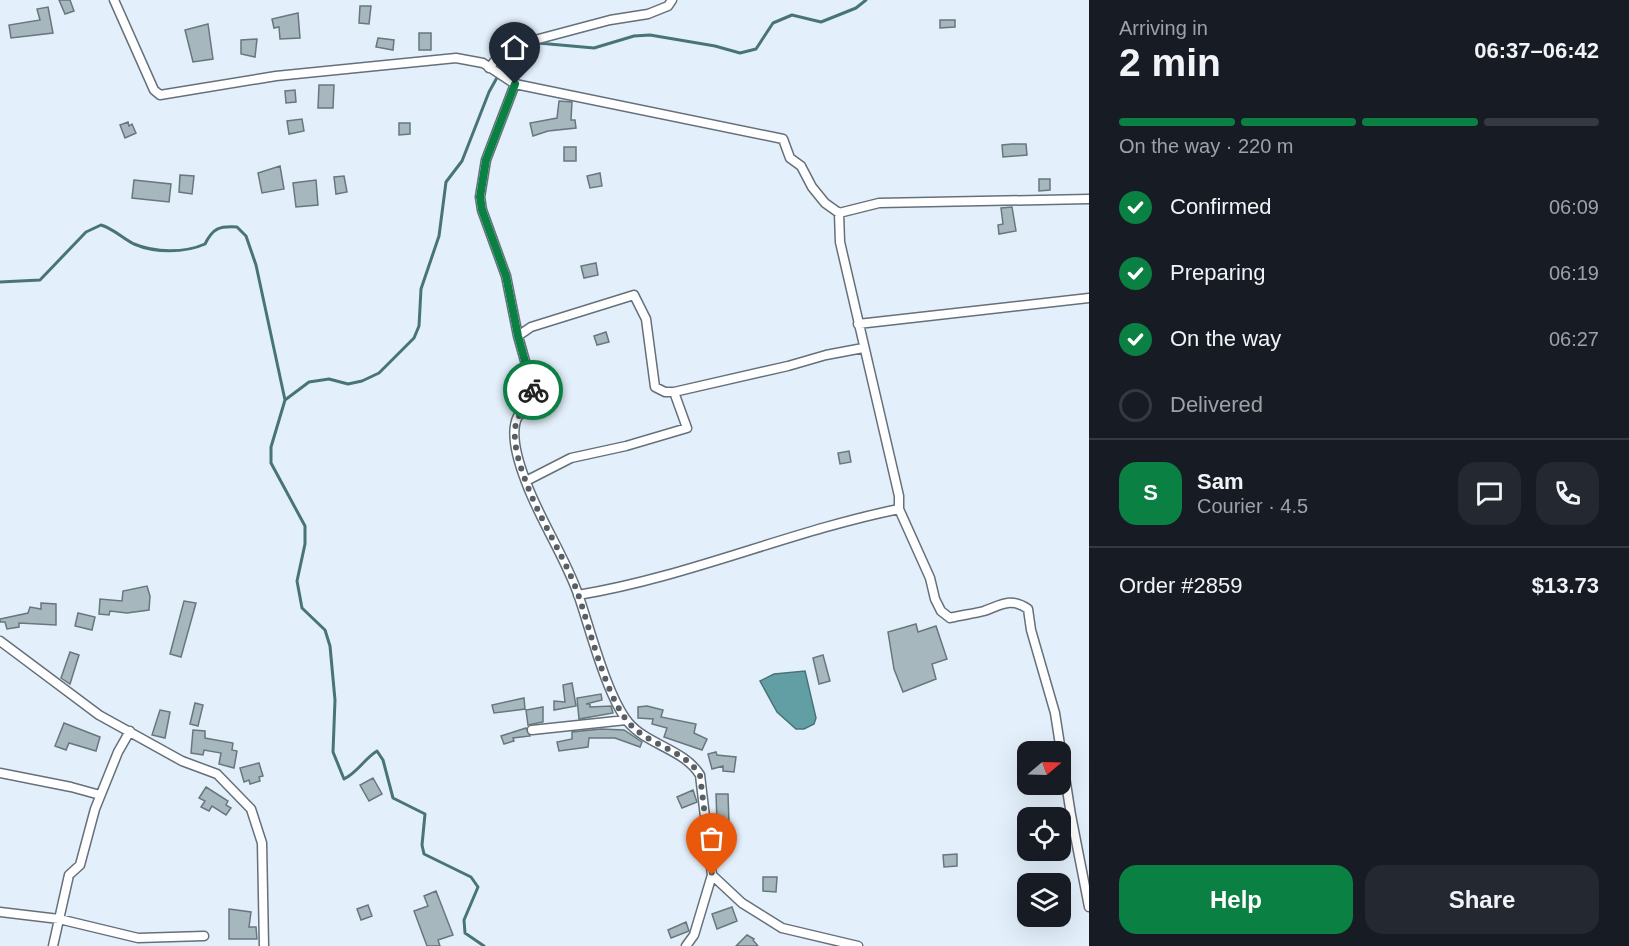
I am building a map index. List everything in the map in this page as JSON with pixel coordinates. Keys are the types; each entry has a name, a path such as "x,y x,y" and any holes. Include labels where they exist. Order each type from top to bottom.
{"street":[{"path":"114,0 154,90 160,95 276,76 456,58 483,63 512,82 783,140 790,158 801,166 812,187 838,213 840,242 899,496 899,509 916,544 940,611 950,618 984,611 1003,602 1018,602 1028,609 1031,630 1055,713 1071,815 1089,907"},
{"path":"491,69 502,52 516,45 610,20 655,12 668,6 672,0"},
{"path":"512,82 486,160 480,197 482,210 506,276 518,336 535,398 532,407 519,416 514,432 526,481 578,595 588,631 626,720 637,732 693,765 700,775 712,875 693,935 686,946"},
{"path":"838,213 879,202 1089,199"},
{"path":"518,336 531,327 634,295 646,319 655,387 665,392 674,392 863,348"},
{"path":"858,324 1089,298"},
{"path":"526,481 571,458 626,446 687,428 674,392"},
{"path":"578,595 651,580 861,517 899,509"},
{"path":"0,641 99,715 182,761 217,774 251,809 262,843 264,946"},
{"path":"532,730 626,720"},
{"path":"53,946 69,875 80,865 100,795 130,731"},
{"path":"0,773 100,795"},
{"path":"712,875 742,903 782,928 858,946"},
{"path":"0,912 59,919 138,938 204,936"}],"water":[{"path":"805,671 816,718 814,724 804,729 796,729 777,712 760,681 774,674"}],"building":[{"path":"59,0 70,0 74,11 65,14"},
{"path":"360,6 371,6 369,24 359,23"},
{"path":"48,7 53,33 11,38 9,25 40,20 37,9"},
{"path":"298,13 300,38 280,39 279,27 274,28 272,19"},
{"path":"940,20 955,20 955,27 940,28"},
{"path":"208,24 213,59 193,62 185,30"},
{"path":"419,33 431,33 431,50 419,50"},
{"path":"378,38 394,40 393,50 376,47"},
{"path":"257,39 255,57 241,54 241,40"},
{"path":"319,85 334,85 333,108 318,108"},
{"path":"295,90 296,102 286,103 285,91"},
{"path":"559,101 572,102 571,120 575,120 576,128 548,131 533,136 530,123 557,118"},
{"path":"302,119 304,131 289,134 287,121"},
{"path":"128,122 129,126 132,124 136,133 125,138 120,125"},
{"path":"399,123 410,123 410,134 399,135"},
{"path":"1026,144 1027,155 1003,157 1002,145"},
{"path":"564,147 576,147 576,161 564,161"},
{"path":"280,166 284,189 262,193 258,173"},
{"path":"600,173 602,186 590,188 587,176"},
{"path":"180,175 194,176 192,194 179,192"},
{"path":"344,176 347,192 336,194 334,177"},
{"path":"1039,179 1050,179 1050,190 1039,191"},
{"path":"134,180 171,184 169,202 132,198"},
{"path":"316,180 318,205 296,207 293,183"},
{"path":"1012,207 1016,231 999,234 998,225 1003,224 1001,208"},
{"path":"596,263 598,275 584,278 581,266"},
{"path":"606,332 609,342 597,345 594,336"},
{"path":"849,451 851,462 840,464 838,453"},
{"path":"147,586 150,596 149,610 127,613 110,611 109,615 99,614 100,599 122,601 123,591"},
{"path":"184,601 196,603 181,657 170,654"},
{"path":"41,603 56,604 56,625 19,623 19,627 7,629 5,622 0,622 0,619 28,613 30,607 41,609"},
{"path":"78,613 95,617 92,630 75,626"},
{"path":"916,624 918,632 936,626 947,659 932,664 936,679 903,692 894,669 888,632"},
{"path":"70,652 79,655 70,684 61,678"},
{"path":"823,655 830,681 819,684 813,658"},
{"path":"572,683 576,706 554,710 554,701 565,702 563,685"},
{"path":"601,694 602,700 586,704 590,704 590,707 611,706 613,713 579,719 577,698"},
{"path":"524,698 525,709 494,713 492,705"},
{"path":"195,703 203,705 198,726 190,724"},
{"path":"647,706 663,710 661,717 696,724 694,733 707,739 702,750 664,737 667,728 652,724 653,719 638,718 638,707"},
{"path":"543,707 543,722 528,725 526,710"},
{"path":"160,710 170,712 165,738 152,735"},
{"path":"64,723 100,737 96,751 69,743 66,750 55,746"},
{"path":"526,728 530,736 513,738 514,741 504,744 501,736"},
{"path":"601,729 624,730 642,742 640,747 615,738 589,738 588,747 559,751 557,742 572,739 572,732"},
{"path":"193,730 205,731 205,738 233,743 232,750 237,751 234,768 219,764 221,753 204,750 203,755 191,753"},
{"path":"716,752 717,755 736,757 734,772 723,771 723,766 712,769 708,754"},
{"path":"259,763 263,776 259,777 260,781 250,784 249,780 244,782 240,768"},
{"path":"373,778 382,794 369,801 360,785"},
{"path":"206,787 228,801 226,805 231,808 226,815 212,806 209,811 201,807 205,801 199,798"},
{"path":"693,790 697,802 682,808 677,797"},
{"path":"716,794 728,794 729,824 717,823"},
{"path":"957,854 957,866 944,867 943,855"},
{"path":"763,877 777,877 776,892 763,891"},
{"path":"436,891 453,935 438,940 440,946 427,946 414,911 428,906 424,896"},
{"path":"368,905 372,916 361,920 357,909"},
{"path":"732,907 737,921 717,929 712,914"},
{"path":"229,909 251,912 249,927 256,927 257,939 229,939"},
{"path":"686,922 689,931 671,938 668,930"},
{"path":"747,935 754,939 758,946 736,946"}],"waterway":[{"path":"538,43 594,48 634,36 650,35 715,46 740,53 756,49 773,23 792,15 821,22 856,8 866,0"},
{"path":"285,400 309,382 329,379 348,384 362,381 379,373 414,338 419,326 421,289 439,236 446,182 462,161 489,92 509,56 524,46"},
{"path":"0,282 40,280 86,232 101,225 134,244 160,250 197,247 205,244 214,231 226,227 237,227 246,236 256,265 285,400 271,447 271,463 305,526 305,544 297,581 302,608 325,630 330,646 335,700 333,752 344,779 377,751 383,760 393,798 425,814 422,845 424,854 471,877 478,887 464,920 465,933 484,946"}],"way so far":[{"path":"533,390 534,404 519,416 515,422 514,432 526,481 567,568 578,595 588,631 626,720 637,732 693,765 700,775 706,809 712,875"}],"route":[{"path":"515,84 486,160 480,197 482,210 506,276 518,336 533,390"}]}
